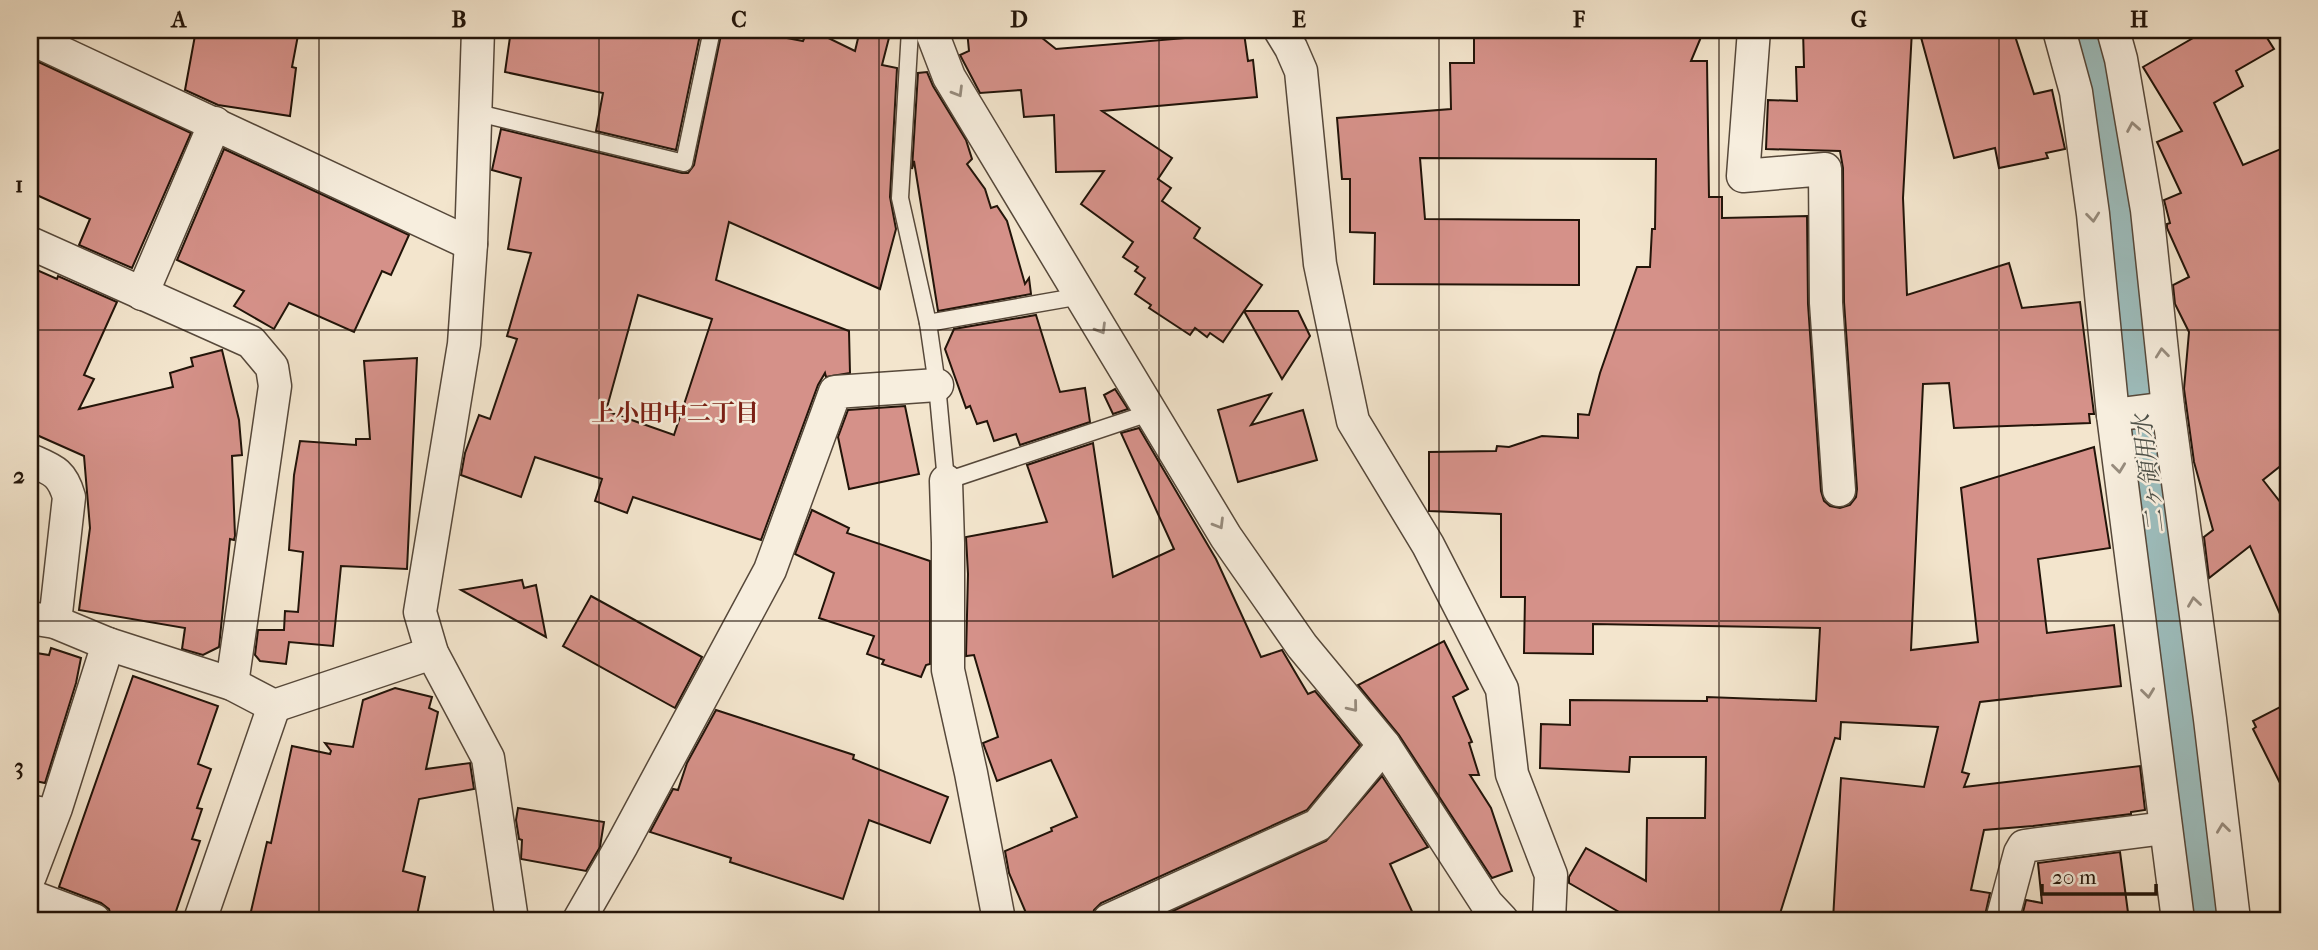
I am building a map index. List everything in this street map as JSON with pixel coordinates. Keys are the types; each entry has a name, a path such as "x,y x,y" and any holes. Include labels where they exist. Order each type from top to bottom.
{"street":[{"path":"478,30 471,244 464,344 420,612 432,653 488,758 512,920"},
{"path":"931,30 949,77 1227,537 1302,646 1384,745 1487,904 1502,920"},
{"path":"1280,30 1301,71 1320,264 1353,421 1428,545 1502,689 1512,774 1551,875 1549,920"},
{"path":"1754,30 1743,176 1825,169 1826,303 1839,490"},
{"path":"2059,30 2076,92 2093,214 2141,411 2210,719 2234,920"},
{"path":"2113,30 2121,60 2147,210 2141,411 2165,828 2178,920"},
{"path":"30,38 471,244"},
{"path":"142,294 215,123"},
{"path":"30,243 251,342 272,367 275,386 232,684"},
{"path":"579,920 770,570 835,392 937,385"},
{"path":"30,460 56,472 65,482 69,497 42,620 108,645 232,684 274,706 432,653"},
{"path":"946,481 948,670 999,920"},
{"path":"30,876 43,805 108,645"},
{"path":"200,920 274,706"},
{"path":"1109,920 1318,825 1384,745"},
{"path":"2002,920 2024,846 2165,828"},
{"path":"30,896 94,920"}],"lane":[{"path":"474,112 684,163 712,30"},
{"path":"910,30 900,198 928,323 946,481 1152,412"},
{"path":"928,323 1081,296"}],"building":[{"path":"196,30 299,30 292,67 296,68 290,116 218,105 185,90"},
{"path":"511,30 701,30 676,150 596,131 603,93 505,72"},
{"path":"722,30 744,30 803,41 808,30 812,30 855,51 860,30 891,30 882,65 897,68 890,197 896,229 880,289 729,222 716,280 849,331 850,373 826,377 825,373 818,385 761,540 633,497 627,513 595,501 602,479 535,457 521,497 461,475 465,453 479,415 490,419 517,339 507,336 531,253 508,249 521,178 492,170 501,129 682,173 688,173 694,165","holes":["638,295 712,319 674,435 606,411"]},
{"path":"967,30 1032,30 1056,49 1244,33 1248,61 1253,60 1257,97 1102,111 1172,158 1158,179 1171,188 1162,201 1200,228 1194,238 1262,285 1223,342 1210,333 1207,337 1195,328 1190,335 1149,308 1151,305 1135,294 1145,278 1135,271 1138,267 1123,257 1133,242 1081,204 1104,171 1056,172 1054,115 1024,117 1021,90 980,93 960,55 969,51"},
{"path":"1474,30 1704,30 1691,61 1707,61 1709,197 1722,197 1722,218 1807,216 1808,304 1821,491 1824,501 1830,506 1840,508 1850,505 1856,497 1857,489 1844,302 1843,168 1840,151 1766,149 1768,100 1797,101 1796,67 1804,67 1803,30 1912,30 1903,198 1907,295 2009,263 2022,308 2080,302 2094,414 2089,414 2090,423 1954,428 1949,383 1923,384 1911,650 1978,642 1961,488 2094,447 2110,548 2038,559 2047,633 2114,625 2121,686 1980,702 1962,772 1969,774 1964,787 2140,766 2145,810 2131,814 1984,830 1971,890 1990,893 1984,920 1833,920 1841,778 1924,787 1938,727 1841,722 1840,739 1835,738 1778,920 1633,920 1569,883 1569,877 1586,848 1646,881 1647,818 1705,818 1706,757 1630,757 1629,772 1540,768 1541,724 1570,725 1570,700 1707,701 1707,697 1816,701 1820,628 1593,624 1593,654 1524,653 1525,597 1501,597 1501,514 1429,511 1429,452 1496,451 1497,446 1509,447 1542,436 1578,438 1578,414 1589,415 1600,373 1637,267 1650,267 1652,229 1655,229 1656,159 1420,158 1425,219 1579,220 1579,285 1374,284 1375,233 1350,232 1350,179 1342,179 1337,118 1451,109 1450,63 1474,63"},
{"path":"1919,30 2013,30 2034,94 2052,90 2065,149 2046,153 2048,158 1999,168 1995,148 1954,158"},
{"path":"2207,30 2262,30 2274,49 2236,71 2243,86 2214,103 2243,165 2288,146 2288,460 2263,480 2288,512 2288,632 2250,546 2209,578 2204,537 2213,530 2194,462 2184,389 2189,332 2175,304 2173,285 2189,277 2167,228 2170,223 2164,200 2181,193 2157,142 2182,131 2143,67"},
{"path":"30,58 191,133 132,268 79,245 90,219 30,192"},
{"path":"927,72 966,140 972,159 967,164 985,189 991,208 997,206 1007,221 1025,284 1029,278 1031,294 938,311 914,161 912,169 918,73"},
{"path":"224,149 409,235 391,275 382,271 354,332 289,303 274,329 234,306 244,291 177,260"},
{"path":"30,267 57,279 58,276 117,302 84,375 94,379 79,409 173,387 170,373 193,366 191,358 222,350 239,420 242,455 232,456 235,536 234,540 230,539 219,647 203,655 182,649 185,628 79,610 90,528 84,456 30,432"},
{"path":"1244,311 1298,311 1310,336 1282,379"},
{"path":"1036,315 1060,392 1085,388 1090,422 1020,445 1016,434 994,441 987,421 977,424 970,406 966,408 945,349 954,329"},
{"path":"417,358 407,569 341,566 333,646 289,642 286,664 260,661 255,655 258,630 284,630 285,611 298,612 303,552 289,550 294,475 300,441 356,445 356,439 370,439 364,361"},
{"path":"1115,389 1128,409 1113,414 1104,395"},
{"path":"1271,394 1251,425 1303,410 1317,460 1238,482 1218,410"},
{"path":"905,406 919,474 849,489 838,437 848,410"},
{"path":"1139,428 1216,559 1261,657 1282,650 1308,694 1315,691 1360,745 1307,810 1101,903 1094,910 1091,920 1029,920 1009,873 1005,851 1077,817 1051,760 997,781 983,743 998,737 974,655 966,656 966,537 1047,522 1027,465 1093,443 1113,577 1174,549 1121,433"},
{"path":"812,510 849,528 847,533 930,561 930,664 926,665 921,677 882,664 884,660 867,654 874,636 819,618 834,573 795,554"},
{"path":"522,580 524,588 536,585 546,637 461,590"},
{"path":"591,596 702,657 675,708 563,646"},
{"path":"1444,641 1468,689 1453,697 1472,742 1469,743 1479,775 1470,775 1491,808 1512,871 1492,878 1399,735 1358,685"},
{"path":"51,648 81,658 76,683 45,783 30,780 30,652 49,655"},
{"path":"133,676 218,706 198,764 211,769 197,808 202,809 192,839 200,841 173,920 112,920 109,909 101,903 59,887"},
{"path":"395,688 432,697 429,708 438,712 426,769 470,763 474,789 419,799 403,871 425,877 416,920 249,920 267,842 271,843 292,746 330,754 331,751 325,743 353,747 363,700"},
{"path":"2288,703 2288,799 2253,729 2256,727 2253,721"},
{"path":"716,710 854,755 853,759 948,797 930,843 869,820 843,899 730,862 731,858 650,832 673,789 678,790 687,763"},
{"path":"1382,776 1428,847 1390,864 1416,920 1153,920 1326,841"},
{"path":"518,808 604,822 600,847 586,871 521,859 522,840 519,839 516,820"},
{"path":"2120,852 2129,920 2021,920 2026,900 2042,903 2038,863"}],"waterway":[{"name":"二ヶ領用水","path":"2085,30 2104,115 2117,201 2203,920"}],"district":[{"name":"上小田中二丁目","path":"675,413"}]}
